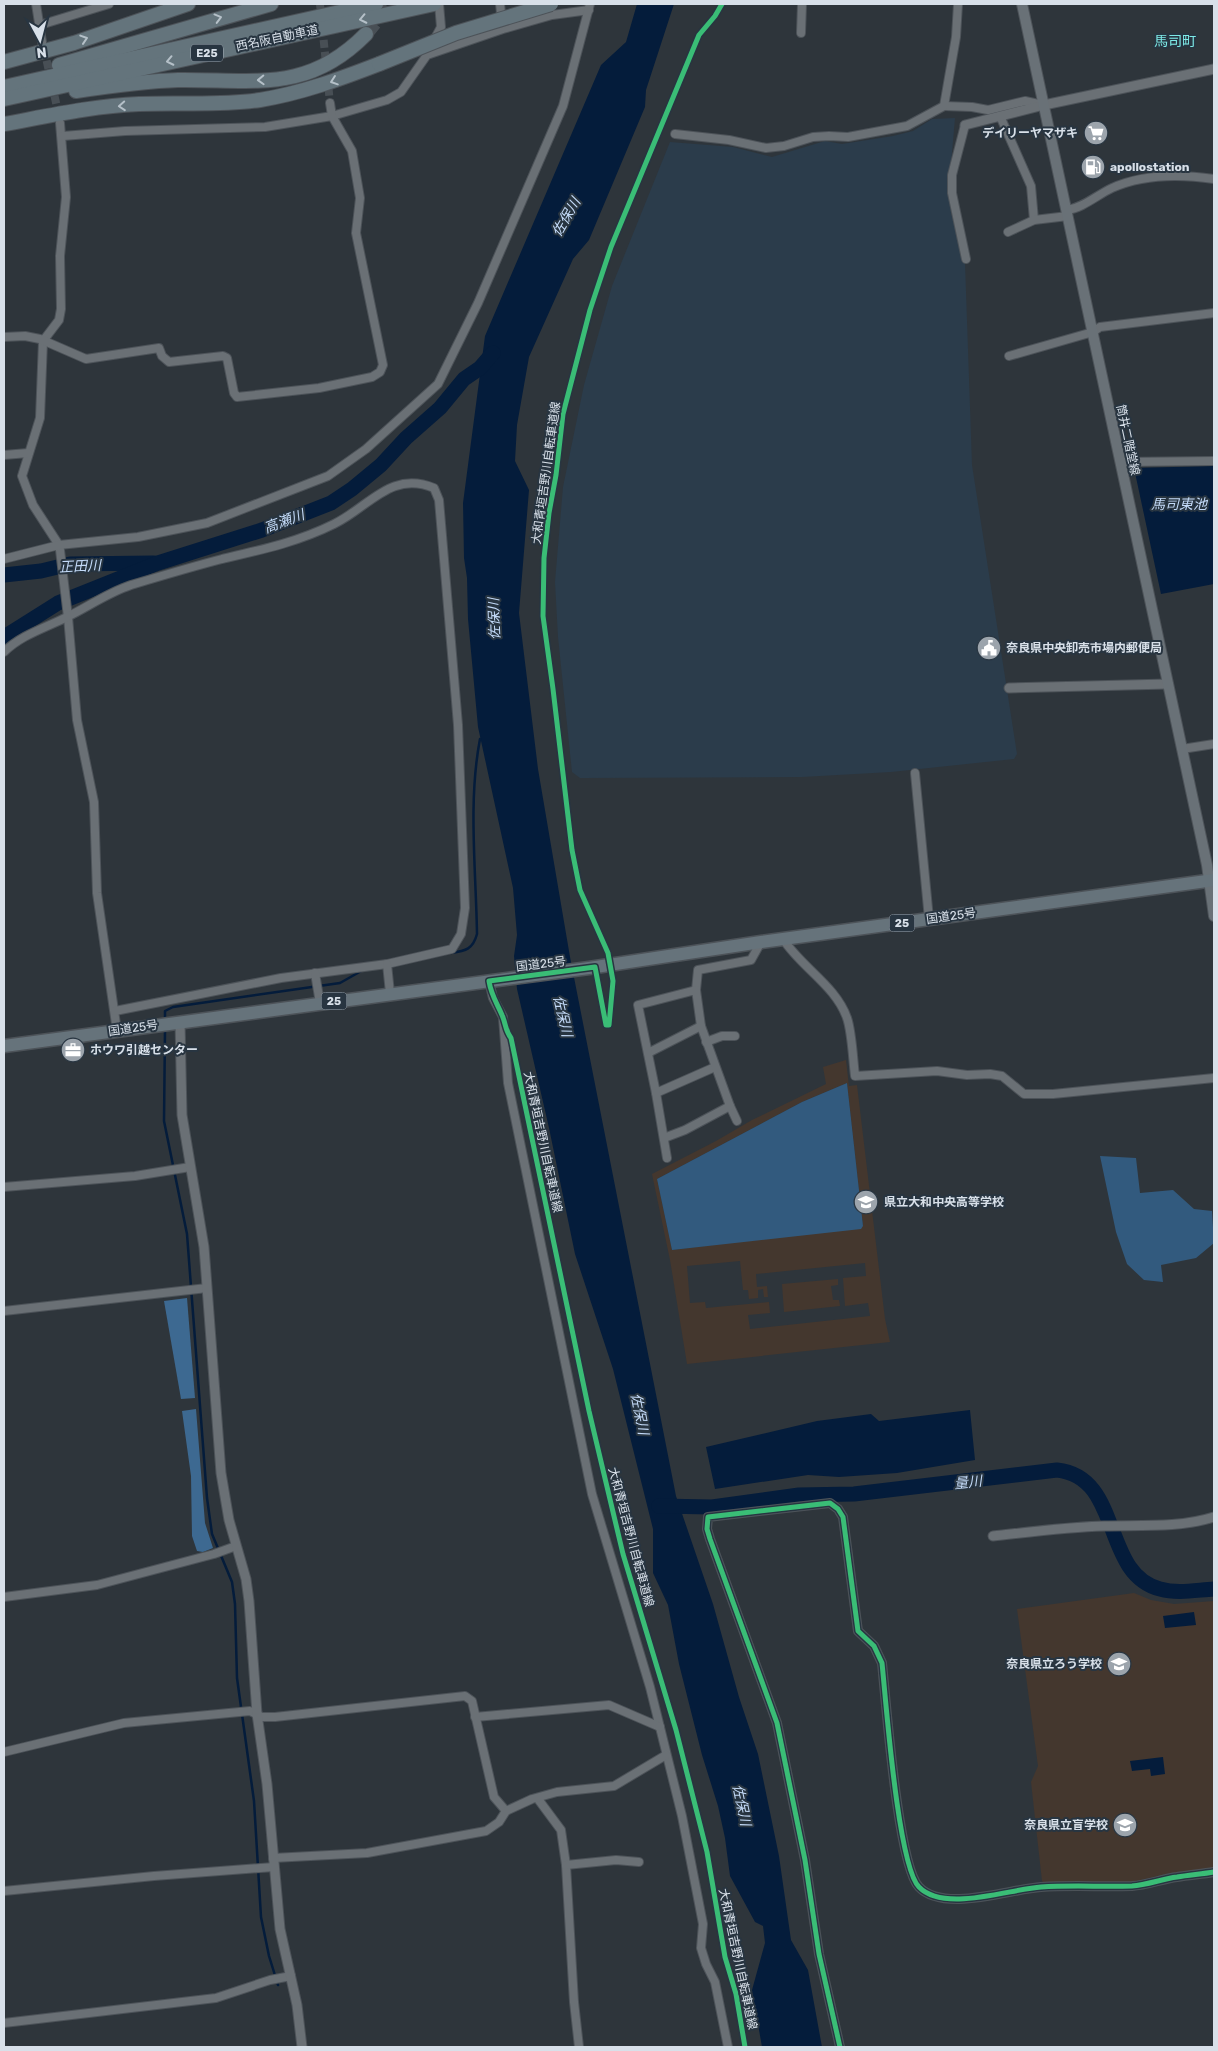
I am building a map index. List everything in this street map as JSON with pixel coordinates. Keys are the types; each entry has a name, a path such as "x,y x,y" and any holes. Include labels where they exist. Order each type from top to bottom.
{"highway":[{"path":"4,62 74,43 188,4"},
{"path":"4,83 271,4"},
{"name":"西名阪自動車道","path":"4,87 376,4"},
{"name":"西名阪自動車道","path":"4,99 434,4"},
{"path":"4,124 110,106 201,104 257,100 313,88 456,34 551,4"},
{"path":"4,104 69,92 143,82 176,80 257,81 295,76 318,69 340,58 366,34"},
{"name":"国道25号","path":"4,1046 588,968 761,942 1212,881"}],"main road":[{"name":"筒井二階堂線","path":"1022,4 1212,881 1214,916"}],"street":[{"path":"36,4 42,42"},
{"path":"40,25 109,4"},
{"path":"62,136 125,131 266,127 332,116 387,100 401,92 427,55 441,27 439,4"},
{"path":"500,4 504,29"},
{"path":"801,33 802,4"},
{"path":"944,106 956,37 958,4"},
{"path":"4,559 58,545 138,537 207,523 328,476 366,449 438,384 478,303 563,106 589,7 552,15 504,29 427,55"},
{"path":"966,258 952,193 952,174 965,125 1044,105 1214,69"},
{"path":"675,134 730,140 766,148 784,146 813,137 848,137 907,126 944,106 972,107 988,110 1025,101 1044,105"},
{"path":"4,337 25,336 86,358 159,348 162,356 169,362 223,356 227,358 234,393 237,398 319,388 372,377 380,372 382,364 356,233 360,198 352,151 332,116 330,103"},
{"path":"1000,116 1031,186 1034,220"},
{"path":"60,123 66,197 60,256 61,309 59,320 43,341 40,418 22,476 33,505 58,545 64,572 77,720 94,802 97,893 117,1031"},
{"path":"1008,232 1034,220 1067,213 1111,188 1148,177 1214,179"},
{"path":"1009,356 1093,332 1100,327 1214,313"},
{"path":"4,455 28,453"},
{"path":"1120,462 1214,461"},
{"path":"4,652 13,643 129,586 220,560 280,546 316,533 346,518 392,486 424,484 434,488 438,500 458,725 465,908 461,934 452,949 387,964 281,978 115,1011"},
{"path":"1009,688 1168,684"},
{"path":"1182,749 1214,744"},
{"path":"915,773 929,919"},
{"path":"784,939 796,955 837,999 848,1019 855,1076 937,1071 967,1075 990,1074 1002,1076 1024,1094 1053,1094 1214,1078"},
{"path":"737,1121 701,1026 696,990 698,970 751,960 761,942"},
{"path":"387,964 390,993"},
{"path":"316,973 320,1003"},
{"path":"489,981 493,998 503,1017 508,1083 592,1494 650,1687 682,1816 703,1924 701,1948 706,1964 716,1982 728,2047"},
{"path":"667,1158 638,1005 696,990"},
{"path":"170,1023 182,1116 199,1211 207,1288 221,1476 226,1507 250,1600 257,1714 267,1784 280,1928 297,2005 302,2047"},
{"path":"648,1054 701,1026"},
{"path":"706,1042 722,1036 735,1036"},
{"path":"656,1093 715,1067"},
{"path":"664,1138 685,1130 730,1106"},
{"path":"4,1187 135,1176 190,1166"},
{"path":"4,1311 207,1288"},
{"path":"840,2047 820,1954 805,1860 777,1723 710,1539 707,1529 708,1517 830,1503 838,1509 843,1517 858,1631 874,1646 882,1663 894,1781 904,1847 918,1886 928,1894 960,1899 1039,1887 1134,1886 1214,1872"},
{"path":"994,1536 1105,1526 1150,1527 1192,1522 1214,1517"},
{"path":"4,1597 97,1584 214,1554 236,1546"},
{"path":"4,1752 124,1723 250,1711 262,1717 276,1717 465,1696 472,1701 494,1797 506,1811"},
{"path":"476,1718 609,1705 660,1727"},
{"path":"4,1891 367,1853 486,1831 500,1822 506,1811 532,1799 538,1799 557,1792 614,1786 666,1755"},
{"path":"538,1799 561,1830 566,1865 574,2002 579,2047"},
{"path":"566,1865 616,1860 639,1862"},
{"path":"4,2023 216,1998 270,1980 291,1976"}],"shaded area":[{"path":"955,118 949,187 951,213 965,263 972,465 1017,754 1014,759 891,772 802,777 580,778 572,772 558,637 555,582 563,487 584,385 612,286 670,142 733,147 772,157 825,141 842,144 893,136 913,131 932,119"},
{"name":"県立大和中央高等学校","path":"846,1060 849,1086 857,1085 885,1319 890,1342 687,1364 670,1260 652,1174 752,1120 826,1084 823,1067","holes":["847,1083 863,1226 672,1250 657,1179 802,1102","740,1261 743,1290 748,1290 749,1299 758,1298 758,1290 763,1289 764,1297 768,1297 767,1286 757,1287 756,1274 865,1263 866,1276 843,1278 845,1306 868,1303 870,1316 750,1329 748,1315 770,1313 769,1302 706,1308 705,1302 690,1303 687,1266"]},
{"path":"847,1083 863,1226 861,1229 672,1250 657,1179 802,1102"},
{"path":"1100,1156 1136,1158 1140,1193 1173,1190 1194,1209 1212,1211 1214,1243 1196,1258 1161,1265 1163,1282 1144,1280 1127,1264 1116,1232"},
{"path":"838,1279 838,1285 831,1286 833,1300 839,1300 840,1306 784,1312 782,1284"},
{"path":"187,1298 195,1398 181,1399 164,1301"},
{"path":"196,1409 205,1523 213,1548 203,1552 197,1551 192,1536 191,1476 182,1411"},
{"path":"1134,1593 1151,1600 1174,1604 1214,1601 1214,1868 1166,1874 1132,1882 1045,1884 1042,1881 1031,1782 1038,1766 1017,1609"}],"water":[{"name":"佐保川","path":"637,4 674,4 646,90 645,107 589,240 573,259 529,357 517,425 515,461 529,490 519,613 538,769 570,957 676,1496 713,1604 739,1697 758,1754 779,1856 791,1940 808,1970 822,2047 762,2047 752,1990 765,1943 763,1926 755,1922 730,1876 718,1806 702,1755 679,1664 668,1605 653,1573 653,1529 613,1369 575,1254 549,1128 517,989 514,956 517,935 513,888 478,727 468,619 463,503 485,336 601,65 626,42"},
{"name":"馬司東池","path":"1214,466 1214,584 1161,594 1134,468"},
{"path":"970,1410 975,1460 897,1473 839,1477 808,1475 715,1489 706,1447 817,1421 871,1414 879,1421"},
{"path":"1194,1612 1196,1625 1165,1628 1163,1616"},
{"path":"1163,1757 1165,1774 1151,1776 1150,1769 1132,1771 1130,1761"}],"waterway":[{"name":"高瀬川","path":"4,637 58,603 158,563 262,530 331,503 352,489 381,465 406,438 440,408 464,379 480,368 493,353"},
{"name":"正田川","path":"4,575 41,571 70,564 154,563"},
{"path":"451,953 471,946 477,934 474,787 480,739"},
{"path":"165,1019 165,1011 173,1007 340,983 363,970"},
{"path":"165,1030 164,1121 187,1234 207,1498 212,1534 232,1582 235,1604 237,1678 254,1801 261,1917 269,1956 278,1985"},
{"name":"量川","path":"659,1506 712,1507 799,1495 854,1494 1057,1470 1078,1477 1093,1489 1103,1507 1128,1565 1141,1580 1160,1589 1167,1590 1214,1589"}],"tunnel":[{"path":"320,4 330,103"},
{"path":"366,34 390,4"},
{"path":"44,49 59,116"}],"cycle path":[{"name":"大和青垣吉野川自転車道線","path":"722,4 715,16 699,35 611,247 590,310 563,414 544,558 543,616 572,850 580,890 608,953 613,981 609,1025 606,1025 595,967 489,981 511,1038 589,1411 623,1554 676,1730 707,1852 725,1957 736,1994 745,2047"},
{"path":"840,2047 819,1954 805,1860 777,1723 710,1539 707,1529 708,1517 830,1503 838,1509 843,1517 858,1631 874,1646 882,1663 894,1781 905,1848 912,1873 919,1887 930,1895 944,1898 978,1898 1041,1887 1138,1885 1214,1872"}],"place":[{"name":"デイリーヤマザキ","path":"1096,133"},
{"name":"apollostation","path":"1093,167"},
{"name":"奈良県中央卸売市場内郵便局","path":"989,648"},
{"name":"ホウワ引越センター","path":"73,1050"},
{"name":"県立大和中央高等学校","path":"866,1202"},
{"name":"奈良県立ろう学校","path":"1119,1664"},
{"name":"奈良県立盲学校","path":"1125,1825"}],"district":[{"name":"馬司町","path":"1175,41"}]}
